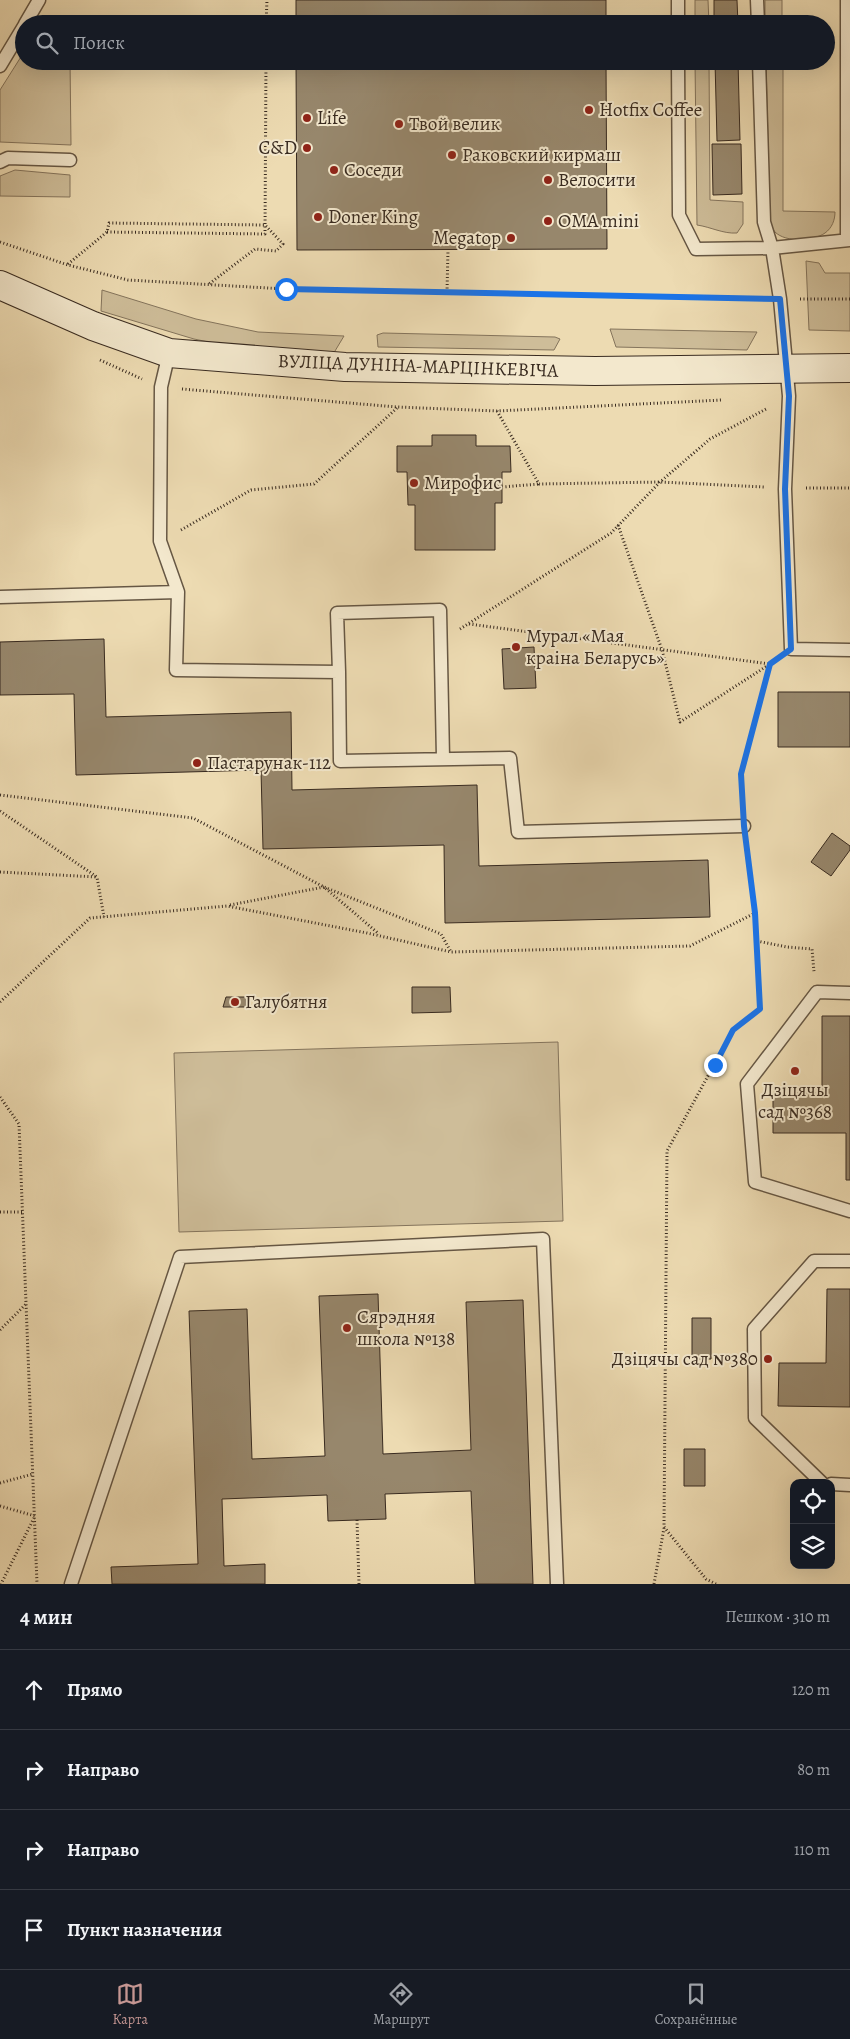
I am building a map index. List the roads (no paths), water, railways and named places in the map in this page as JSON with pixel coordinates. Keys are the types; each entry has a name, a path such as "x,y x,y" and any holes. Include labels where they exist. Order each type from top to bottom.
{"street":[{"name":"ВУЛІЦА ДУНІНА-МАРЦІНКЕВІЧА","path":"0,285 93,326 169,353 345,367 594,371 850,368"}],"lane":[{"path":"31,15 39,0"},
{"path":"678,0 678,15"},
{"path":"757,0 758,15"},
{"path":"678,70 679,215 696,249 772,248 848,240 847,0"},
{"path":"0,66 15,42"},
{"path":"759,70 764,222 772,248 780,299 789,396 785,489 791,649 850,650"},
{"path":"0,162 8,158 70,160"},
{"path":"169,353 161,387 160,542 178,592 176,670 339,672"},
{"path":"0,597 178,592"},
{"path":"443,758 440,610 337,613 340,761 510,758 518,832 744,826"},
{"path":"850,993 817,992 747,1084 755,1182 850,1211"},
{"path":"71,1584 180,1257 543,1239 557,1584"},
{"path":"818,1479 755,1418 754,1329 814,1261 850,1261"},
{"path":"835,1484 850,1485"}],"place":[{"name":"Hotfix Coffee","path":"589,110"},
{"name":"Life","path":"307,118"},
{"name":"Твой велик","path":"399,124"},
{"name":"C&D","path":"307,148"},
{"name":"Раковский кирмаш","path":"452,155"},
{"name":"Соседи","path":"334,170"},
{"name":"Велосити","path":"548,180"},
{"name":"Doner King","path":"318,217"},
{"name":"ОМА mini","path":"548,221"},
{"name":"Megatop","path":"511,238"},
{"name":"Мирофис","path":"414,483"},
{"name":"Мурал «Мая краіна Беларусь»","path":"516,647"},
{"name":"Пастарунак-112","path":"197,763"},
{"name":"Галубятня","path":"235,1002"},
{"name":"Дзіцячы сад №368","path":"795,1071"},
{"name":"Сярэдняя школа №138","path":"347,1328"},
{"name":"Дзіцячы сад №380","path":"768,1359"}]}
